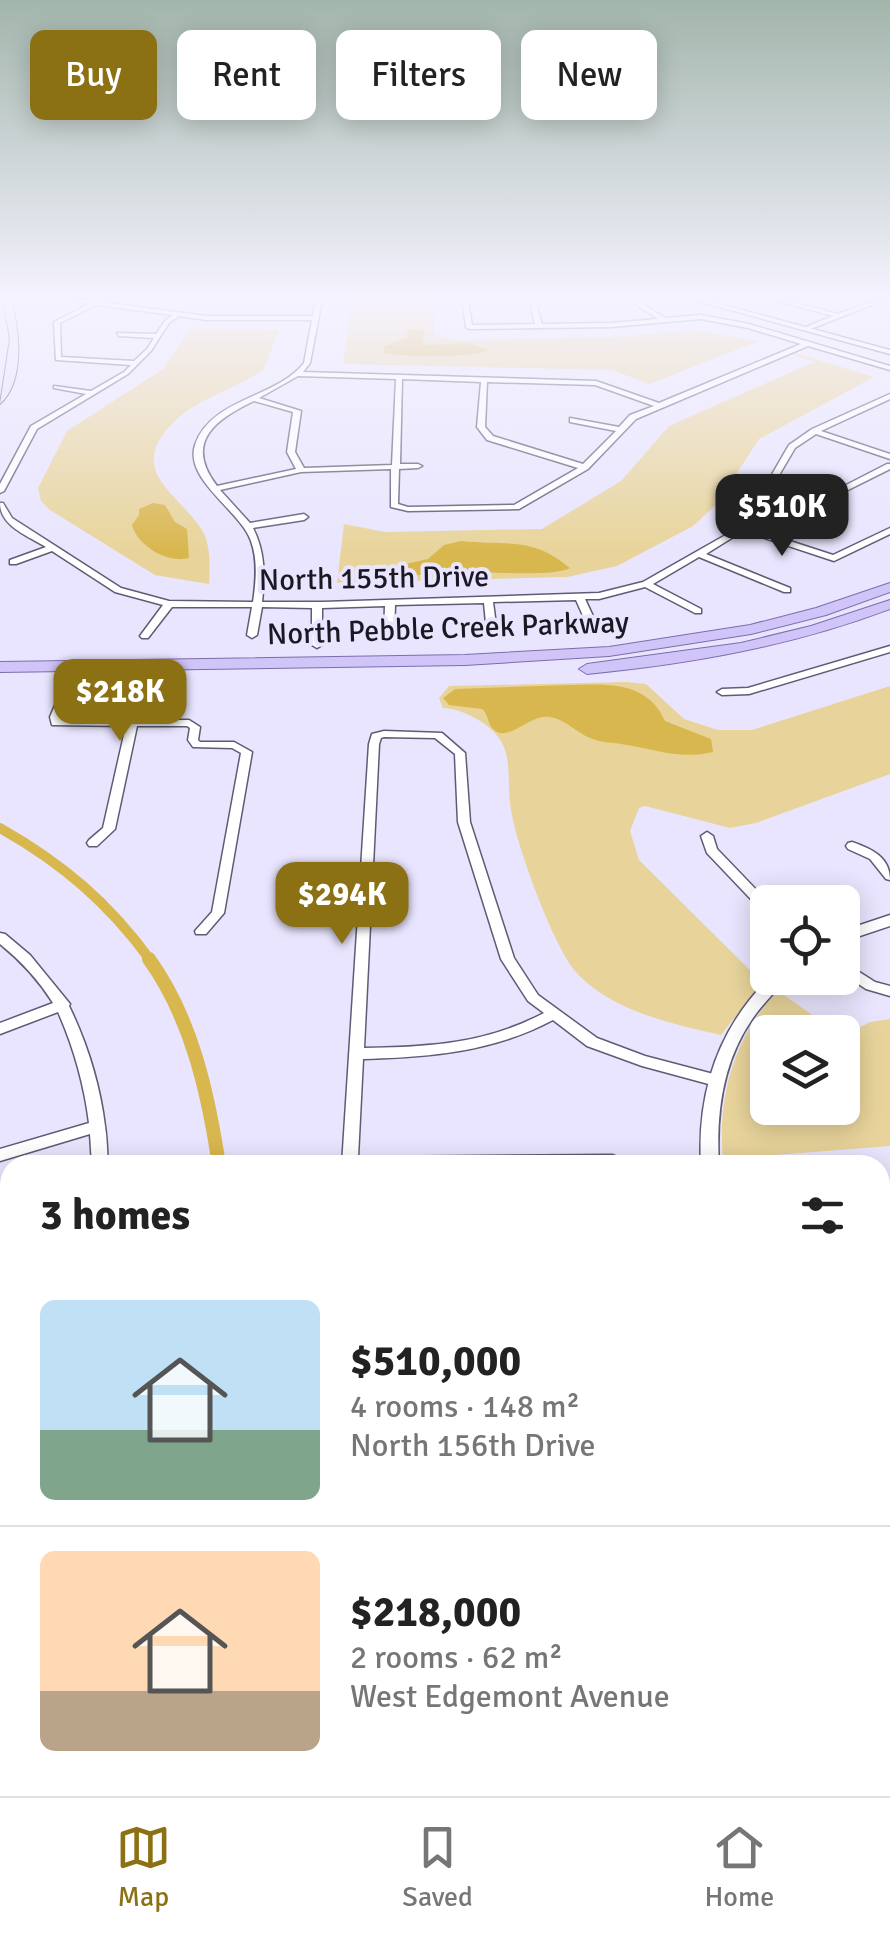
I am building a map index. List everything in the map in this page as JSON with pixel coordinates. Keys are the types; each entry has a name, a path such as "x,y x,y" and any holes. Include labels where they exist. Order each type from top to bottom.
{"main road":[{"name":"North Pebble Creek Parkway","path":"0,678 316,660 513,659 624,651 759,629 812,615 890,586"},
{"name":"North Pebble Creek Parkway","path":"316,660 514,673 622,666 708,654 792,636 890,604"},
{"name":"North Pebble Creek Parkway","path":"0,666 74,671"}],"street":[{"path":"0,491 34,428 105,384"},
{"path":"252,635 261,577 249,526 199,470 198,448 206,431 219,418 280,384"},
{"path":"399,384 394,504 399,508 516,507 584,467 620,428 656,404 706,384"},
{"path":"484,384 481,427 490,438 584,467"},
{"path":"598,384 656,404"},
{"path":"56,387 91,393"},
{"path":"890,396 815,431 786,454 742,528 834,558 890,531"},
{"path":"255,398 298,411 290,452 301,470"},
{"path":"573,420 620,428"},
{"path":"815,431 890,457"},
{"path":"215,489 301,470 418,466"},
{"path":"764,496 812,505 890,466"},
{"name":"North 155th Drive","path":"0,505 9,520 118,590 169,604 317,605 580,598 646,584 742,528"},
{"path":"249,526 304,517"},
{"path":"14,562 52,548"},
{"path":"698,554 787,590"},
{"path":"646,584 698,612"},
{"path":"580,598 593,627"},
{"path":"488,600 492,633"},
{"path":"390,603 390,634"},
{"path":"145,636 169,604"},
{"path":"316,660 317,605"},
{"path":"722,692 749,690 890,649"},
{"path":"74,671 55,717 56,724 192,724 197,746 241,746 246,757 218,913 200,931"},
{"path":"93,843 109,829 132,723"},
{"path":"351,1155 376,736 438,735 460,752 464,822 508,959 532,998 592,1042 642,1061 716,1080"},
{"path":"707,836 711,850 750,891"},
{"path":"852,846 874,856 890,876"},
{"path":"860,931 890,920"},
{"path":"0,938 28,960 63,1004 92,1088 99,1155"},
{"path":"860,979 870,986 890,990"},
{"path":"710,1155 710,1109 716,1080 734,1034 765,995"},
{"path":"0,1029 63,1004"},
{"path":"357,1054 465,1049 526,1030 552,1015"},
{"path":"0,1155 98,1126"}],"shaded area":[{"path":"140,384 238,384 176,420 154,453 160,480 205,536 209,584 155,575 41,501 38,488 67,431"},
{"path":"765,384 861,384 759,439 717,504 693,526 617,566 567,577 337,583 344,524 385,532 542,529 621,481 669,426"},
{"path":"153,503 165,505 175,522 187,529 189,558 163,555 146,546 135,532 132,525 139,509"},
{"path":"461,541 531,547 570,568 535,573 452,571 405,577 371,572 428,559 444,545"},
{"path":"646,684 684,719 718,730 752,730 890,686 890,774 756,823 730,828 645,806 639,808 630,831 639,860 750,970 752,995 721,1035 663,1021 624,1006 576,972 547,919 520,845 511,809 507,756 501,741 475,718 443,708 439,698 449,686"},
{"path":"611,685 636,691 648,698 665,721 711,739 713,752 678,754 598,741 550,717 499,733 491,727 482,709 449,705 443,698 455,689"},
{"path":"775,995 784,995 813,1015 759,1015"},
{"path":"890,1019 890,1146 723,1155 726,1091 750,1028 750,1125 860,1125 860,1027"}],"waterway":[{"path":"0,828 44,855 83,886 151,961"},
{"path":"149,959 177,1006 187,1032 217,1155"}]}
